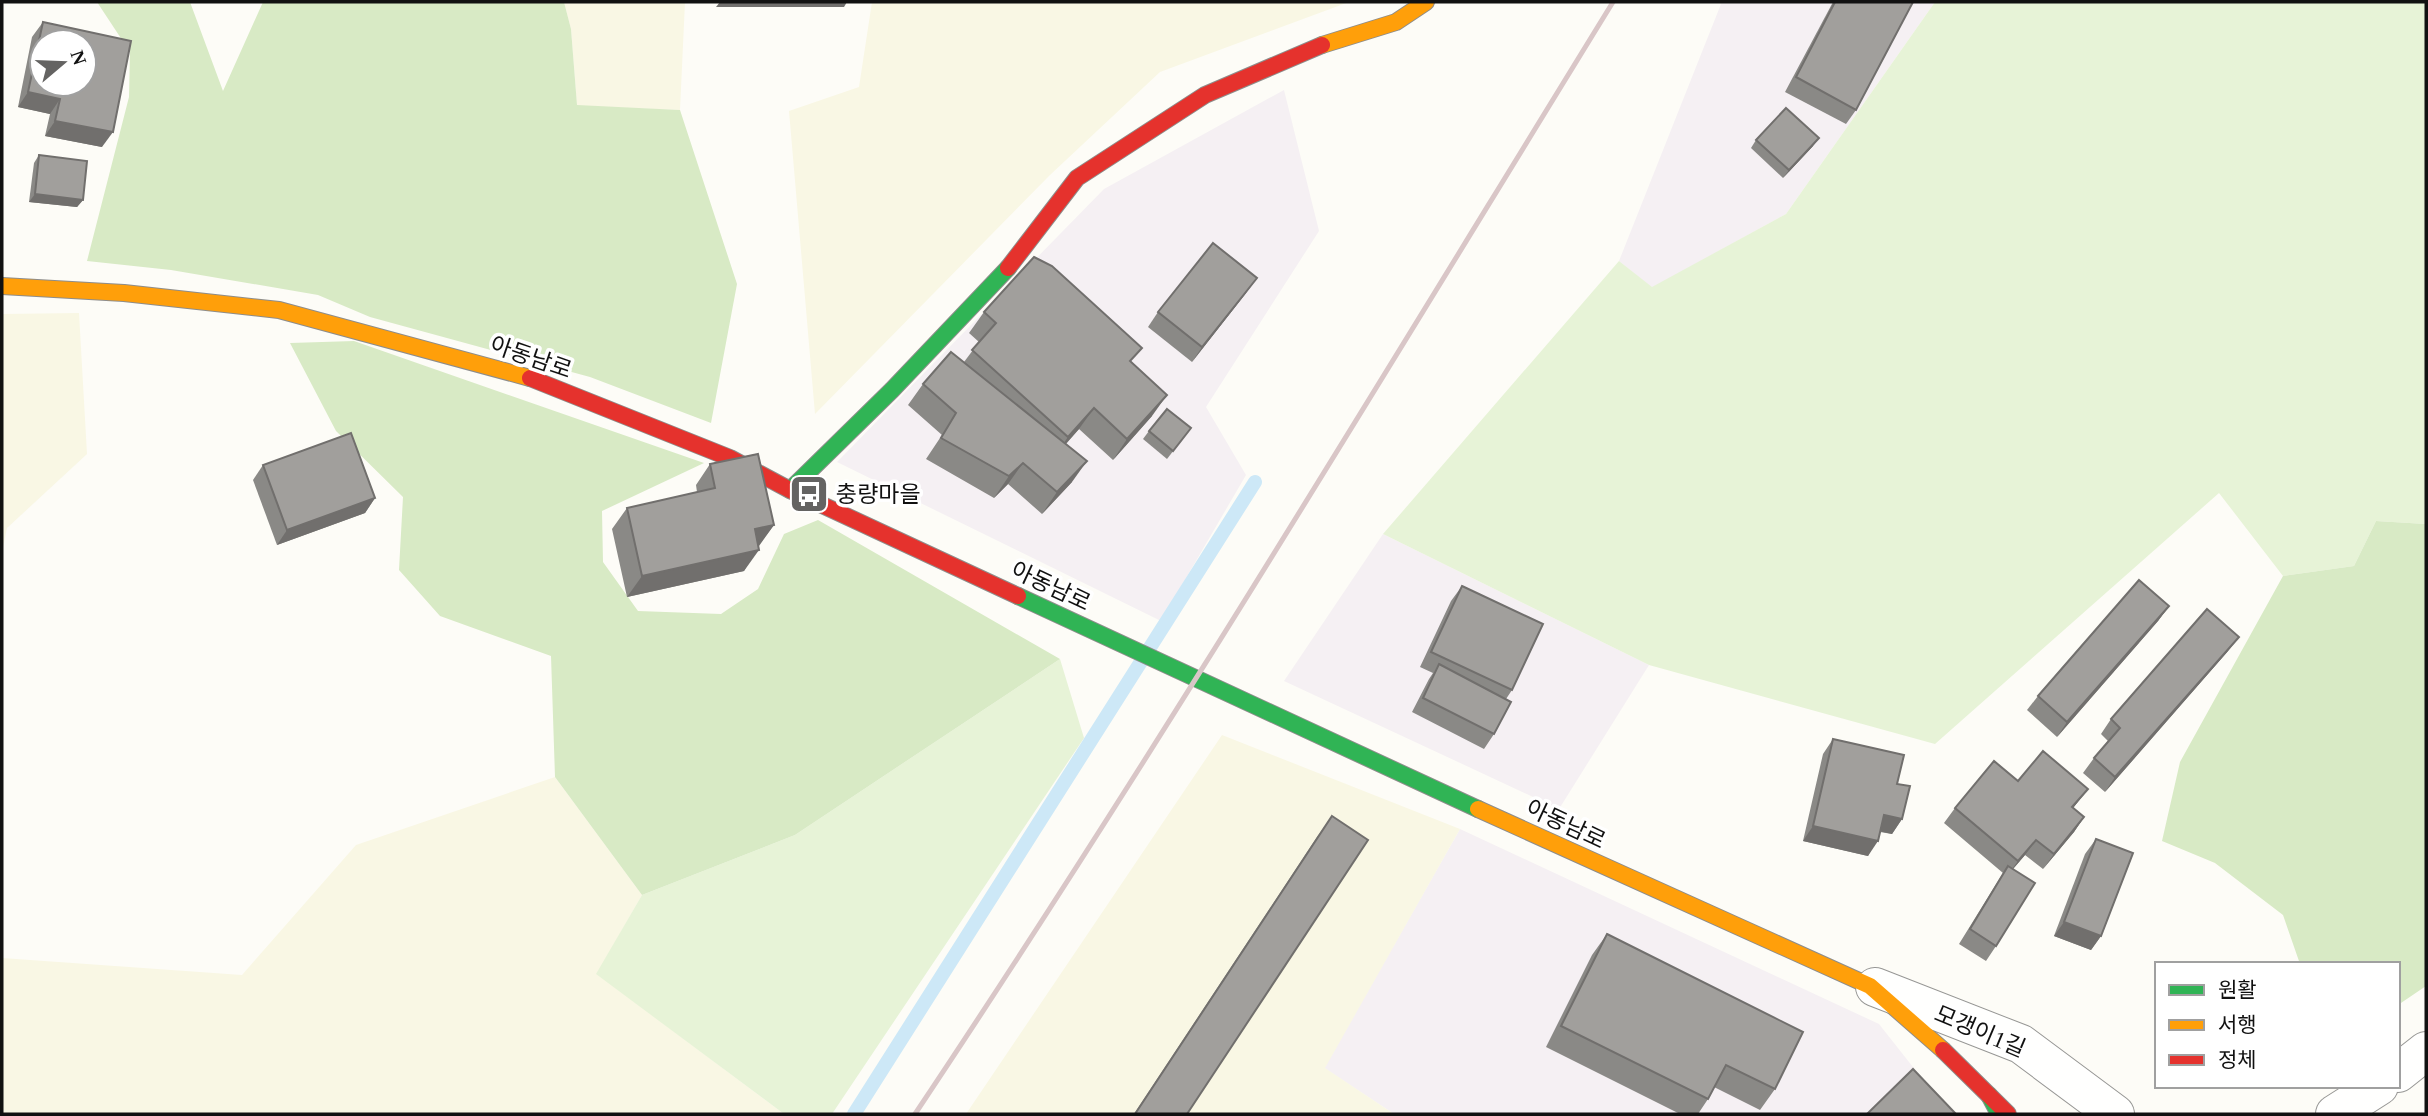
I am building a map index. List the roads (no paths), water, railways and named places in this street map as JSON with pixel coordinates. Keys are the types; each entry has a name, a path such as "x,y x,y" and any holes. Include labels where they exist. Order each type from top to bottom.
{"main road":[{"path":"790,490 892,390 1024,251 1077,178 1205,95 1333,41 1396,22 1426,2"},
{"name":"아동남로","path":"2,286 124,293 279,310 515,372 730,458 790,490 1162,663 1870,986 1930,1038 2008,1114"},
{"path":"1989,1095 1999,1114"}],"street":[{"name":"모갱이1길","path":"1870,986 2021,1044 2115,1114"},
{"path":"2400,1071 2426,1051"},
{"path":"2335,1114 2376,1088"}],"waterway":[{"path":"854,1114 1255,482"}],"railway":[{"path":"915,1114 1182,700 1613,2"}],"place":[{"name":"충량마을","path":"809,494"}]}
